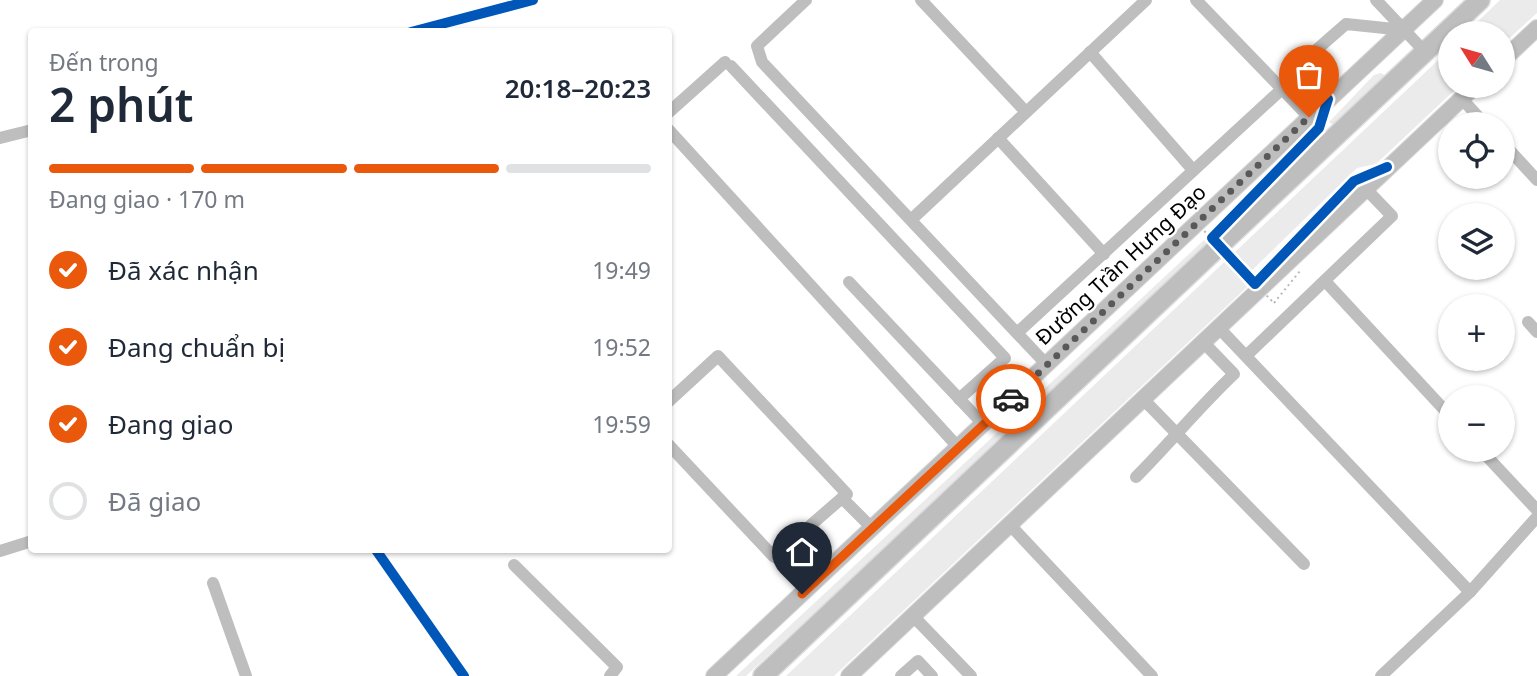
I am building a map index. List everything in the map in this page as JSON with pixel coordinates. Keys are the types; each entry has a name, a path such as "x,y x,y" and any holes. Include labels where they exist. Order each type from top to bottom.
{"highway":[{"path":"763,676 1480,0"}],"main road":[{"name":"Đường Trần Hưng Đạo","path":"714,676 1434,0"},
{"path":"1516,49 1535,34"},
{"path":"849,676 1461,99"}],"street":[{"path":"426,28 533,0"},
{"path":"806,0 757,46 762,62 1047,365"},
{"path":"921,0 1026,112"},
{"path":"912,219 1090,52 1131,5 1146,0"},
{"path":"1196,0 1309,117"},
{"path":"1376,0 1425,52"},
{"path":"1017,334 1282,89 1299,65 1346,24 1404,30"},
{"path":"1090,52 1193,170"},
{"path":"672,110 728,64 1005,358 959,399"},
{"path":"1328,99 1320,128 1212,238 1255,284 1354,181 1387,167"},
{"path":"1461,99 1473,112"},
{"path":"0,138 28,131"},
{"path":"672,133 958,447"},
{"path":"998,138 1104,254"},
{"path":"1515,157 1537,180"},
{"path":"1247,355 1392,216 1365,188"},
{"path":"1325,281 1438,403"},
{"path":"849,282 983,424"},
{"path":"1219,328 1470,592"},
{"path":"1136,477 1178,435 1191,415 1234,374 1204,343"},
{"path":"672,398 718,356 847,494 774,557 672,448"},
{"path":"1144,400 1304,564"},
{"path":"1493,462 1537,510"},
{"path":"842,498 872,528"},
{"path":"1381,676 1470,592 1537,517"},
{"path":"1010,525 1153,676"},
{"path":"0,551 28,542"},
{"path":"378,553 464,676"},
{"path":"514,565 617,667 610,676"},
{"path":"213,583 246,676"},
{"path":"914,617 971,676"},
{"path":"901,676 918,662 932,676"}],"path":[{"path":"1193,219 1212,238"},
{"path":"1255,284 1273,303 1300,270"}],"shaded area":[{"path":"1500,0 1537,0 1537,13 1516,32 1516,21 1478,21"},
{"path":"1438,60 1438,98 1446,98 1376,164 1357,168 1242,280 1247,287 834,676 786,676"},
{"path":"1381,73 1386,76 1333,125 1329,122 1374,75"},
{"path":"1204,240 1209,246 746,676 736,676"}],"cycle path":[{"path":"426,28 533,0"},
{"path":"1328,99 1319,128 1212,238 1255,284 1354,181 1387,167"},
{"path":"378,553 464,676"}],"way so far":[{"path":"1011,399 1309,117"}],"route":[{"path":"802,594 1011,399"}]}
